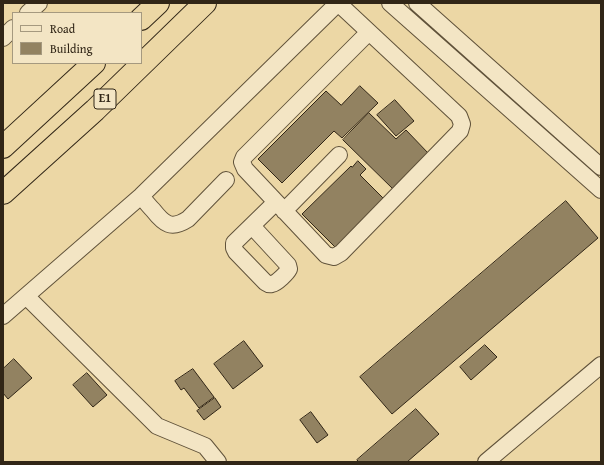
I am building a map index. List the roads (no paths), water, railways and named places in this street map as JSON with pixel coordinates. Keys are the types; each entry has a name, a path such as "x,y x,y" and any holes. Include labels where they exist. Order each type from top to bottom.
{"highway":[{"path":"142,18 158,3"},
{"name":"E1","path":"3,193 95,110 205,3"},
{"name":"E1","path":"3,147 93,64"}],"street":[{"path":"29,12 39,3"},
{"path":"3,316 140,196 338,3 459,116 462,124 460,131 341,253 334,257 326,254 245,169 242,162 244,156 369,32"},
{"path":"390,3 601,190"},
{"path":"417,3 601,167"},
{"path":"3,38 12,29"},
{"path":"252,226 280,206 338,154"},
{"path":"140,196 161,220 167,224 173,225 188,219 226,180"},
{"path":"26,296 158,426 205,446 218,462"},
{"path":"486,462 601,365"}]}
